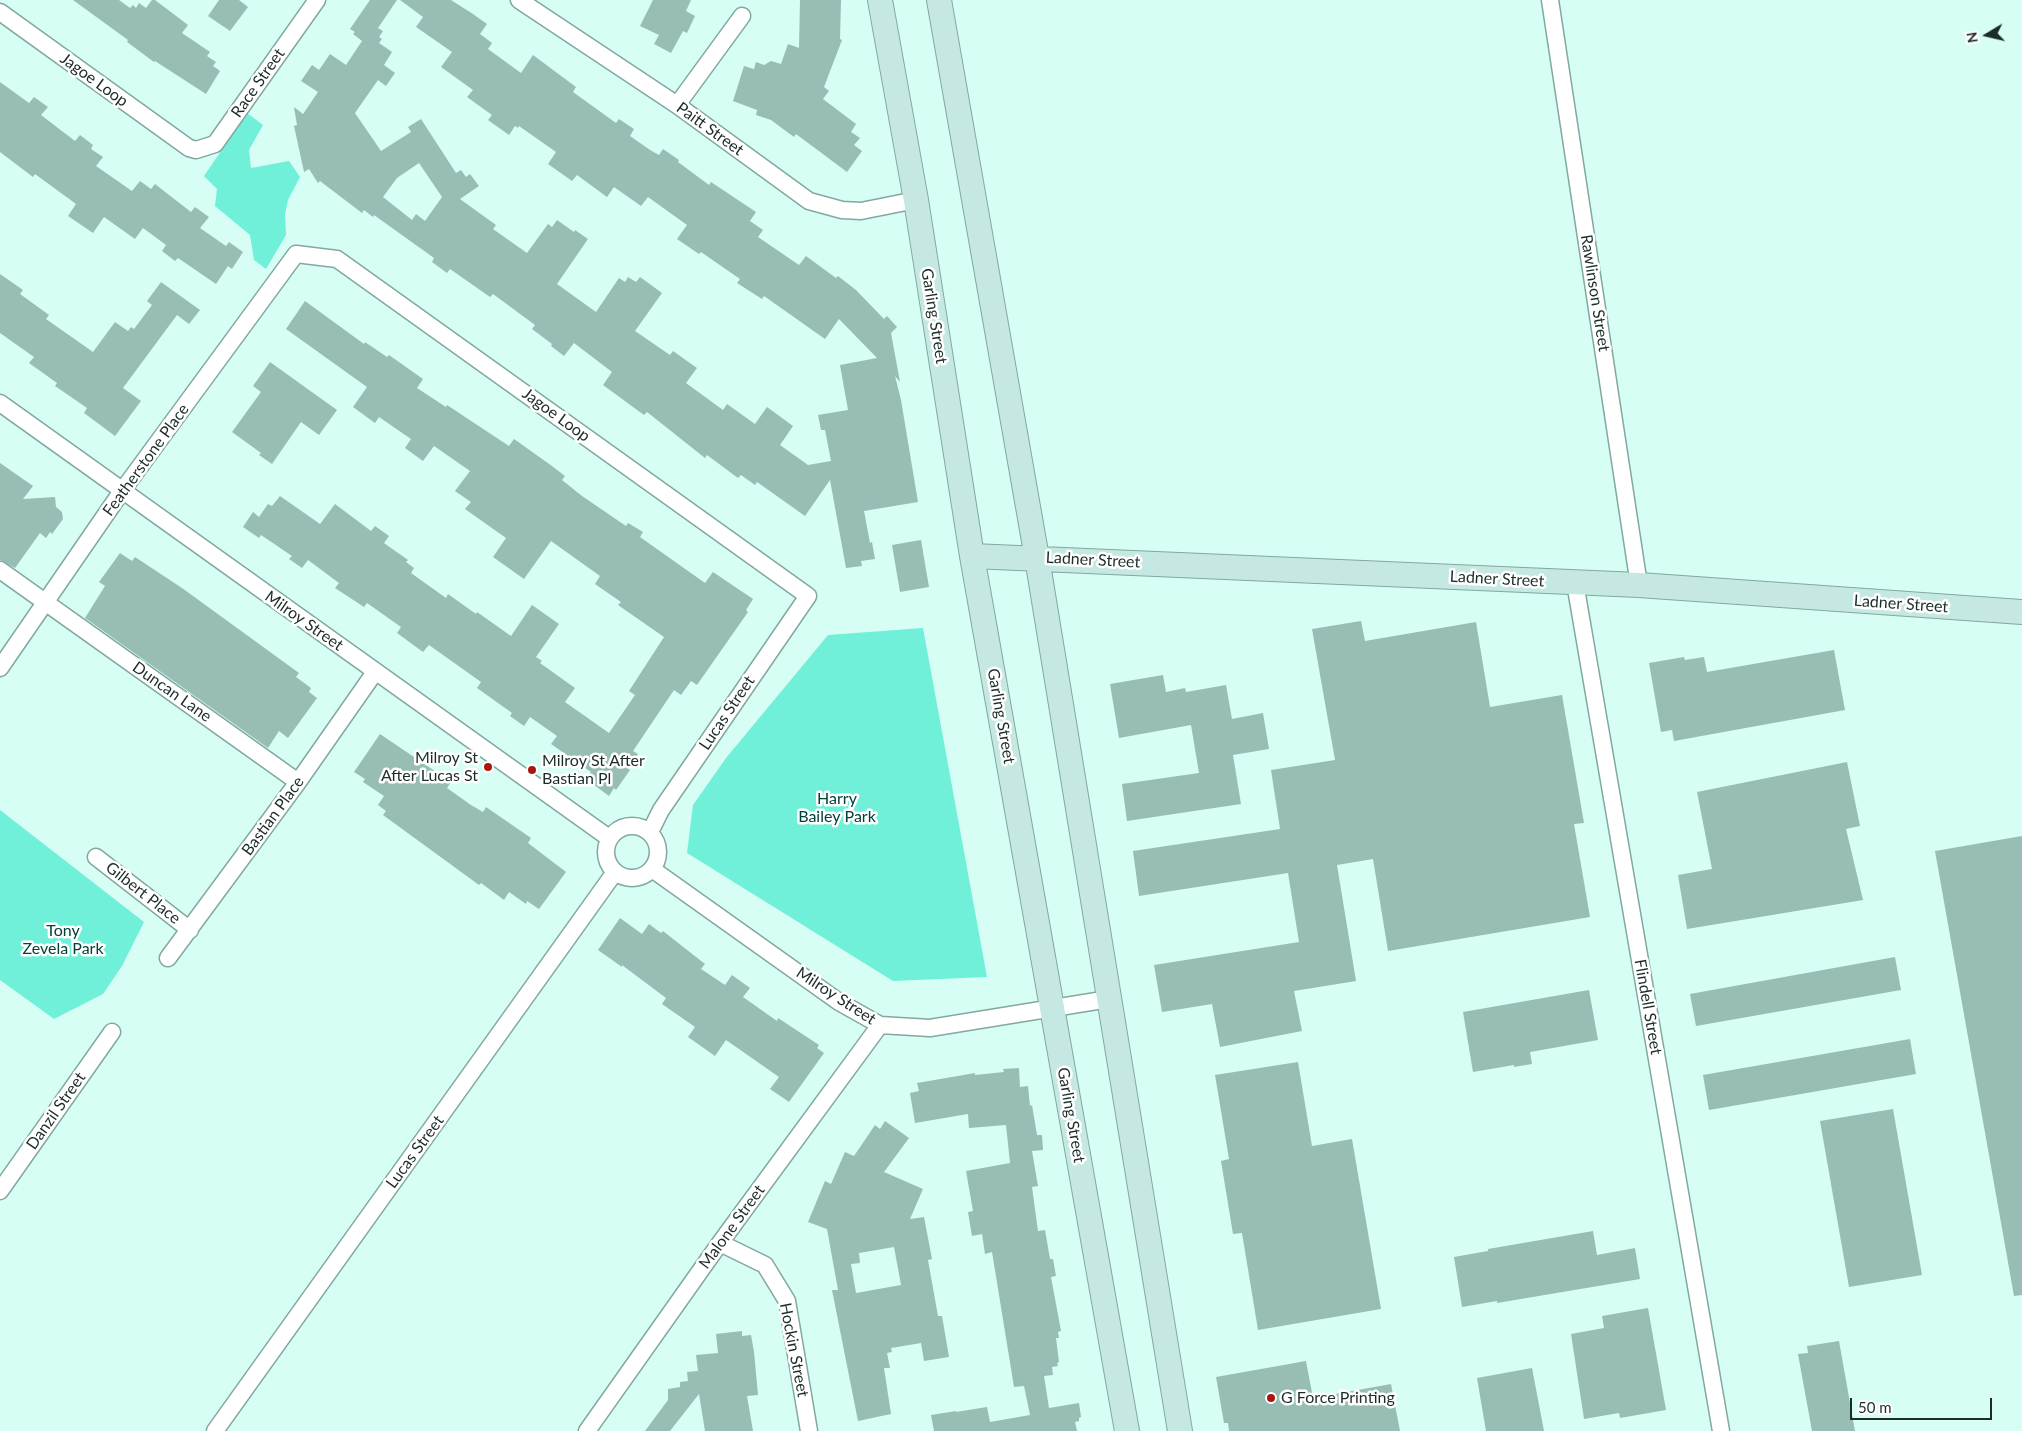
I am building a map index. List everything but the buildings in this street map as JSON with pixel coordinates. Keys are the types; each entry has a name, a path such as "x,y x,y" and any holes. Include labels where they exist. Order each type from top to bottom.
{"street":[{"name":"Race Street","path":"188,148 196,150 215,144 317,0"},
{"name":"Paitt Street","path":"518,0 678,105 809,201 842,210 862,210 916,200"},
{"name":"Garling Street","path":"880,0 916,200 972,556 1126,1431"},
{"path":"939,0 1037,558 1180,1431"},
{"name":"Rawlinson Street","path":"1550,0 1639,585"},
{"name":"Jagoe Loop","path":"0,12 188,148"},
{"path":"678,105 742,16"},
{"name":"Jagoe Loop","path":"296,254 337,259 808,596"},
{"name":"Featherstone Place","path":"0,668 122,491 296,254"},
{"name":"Milroy Street","path":"0,403 610,838"},
{"name":"Ladner Street","path":"972,556 1639,585 2022,612"},
{"name":"Duncan Lane","path":"0,570 298,782"},
{"name":"Flindell Street","path":"1574,583 1721,1431"},
{"name":"Lucas Street","path":"650,832 661,810 808,596"},
{"name":"Bastian Place","path":"168,958 298,782 376,672"},
{"path":"628,826 644,828 650,832 658,846 656,862 652,869 634,878 627,878 615,872 607,860 606,844 610,838 621,828 628,826"},
{"name":"Gilbert Place","path":"96,857 190,930"},
{"name":"Milroy Street","path":"652,869 839,1002 880,1025 930,1028 1109,999"},
{"name":"Lucas Street","path":"215,1431 615,872"},
{"name":"Malone Street","path":"587,1431 720,1243 880,1025"},
{"name":"Danzil Street","path":"0,1191 112,1032"},
{"name":"Hockin Street","path":"720,1243 765,1266 787,1301 809,1431"}],"green space":[{"path":"247,113 263,125 249,150 251,168 289,161 300,177 288,200 285,214 286,235 266,269 254,260 250,235 215,206 217,189 204,176"},
{"name":"Harry Bailey Park","path":"923,628 987,977 893,981 687,853 693,805 726,758 828,635"},
{"name":"Tony Zevela Park","path":"0,810 144,922 122,966 103,994 54,1019 0,980"}],"place":[{"name":"Milroy St After Lucas St","path":"488,767"},
{"name":"Milroy St After Bastian Pl","path":"532,770"},
{"name":"G Force Printing","path":"1271,1398"}]}
